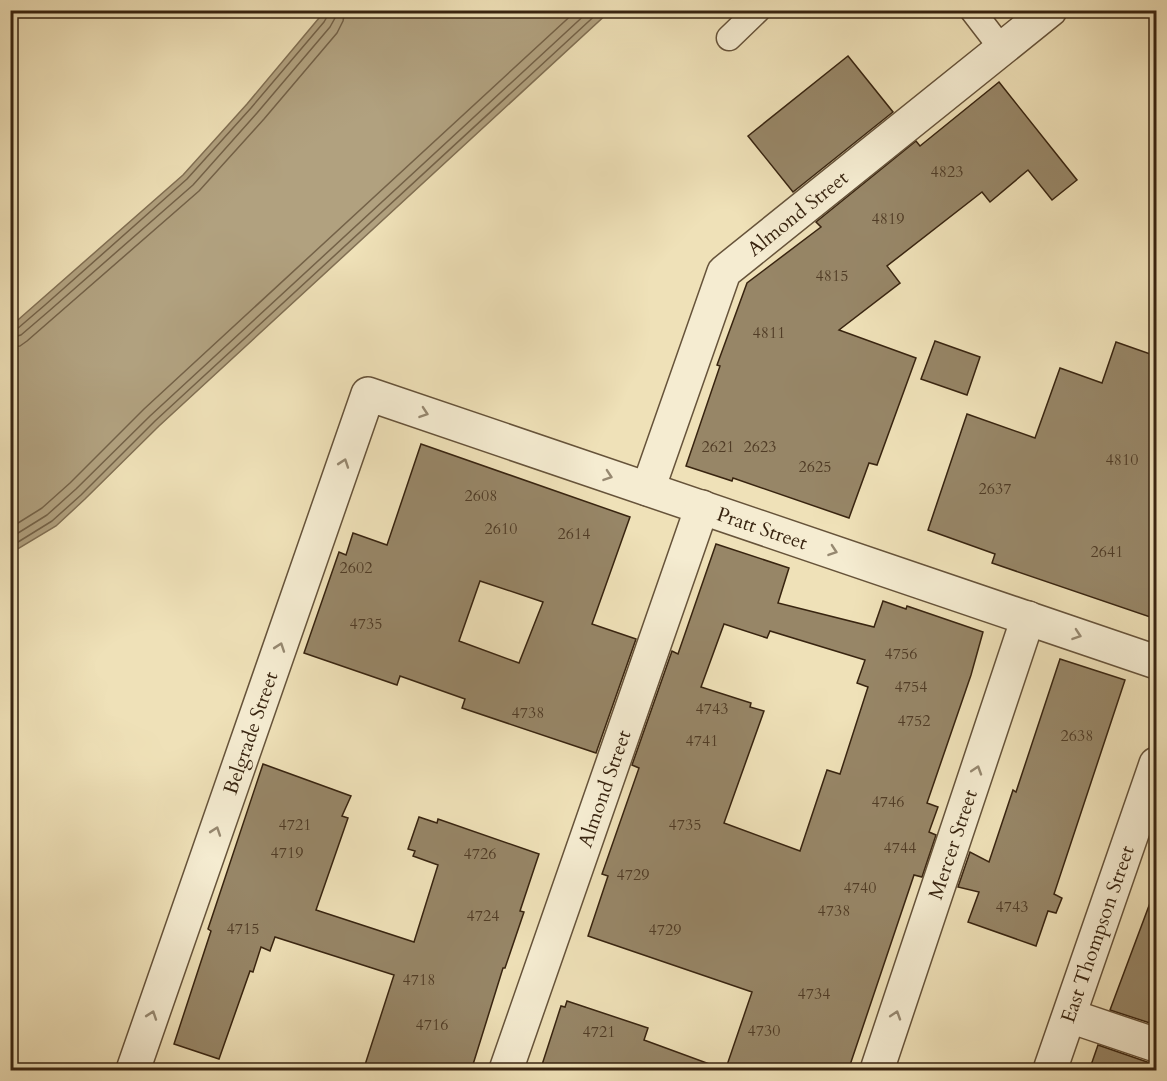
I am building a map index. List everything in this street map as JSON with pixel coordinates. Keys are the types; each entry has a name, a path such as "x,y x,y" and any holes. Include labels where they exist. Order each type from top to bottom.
{"street":[{"name":"Almond Street","path":"648,489 724,272 1050,10"},
{"name":"Pratt Street","path":"368,394 1156,662"},
{"name":"Belgrade Street","path":"133,1071 368,394"},
{"name":"Almond Street","path":"506,1071 702,507"},
{"name":"Mercer Street","path":"877,1071 1028,618"},
{"name":"East Thompson Street","path":"1050,1071 1156,764"},
{"path":"1070,1016 1156,1045"}],"lane":[{"path":"729,38 758,10"},
{"path":"972,10 1002,49"}],"water":[{"path":"324,11 610,11 159,426 56,526 11,553 11,326 183,175 247,104"}],"building":[{"path":"848,56 893,112 793,192 748,136"},
{"path":"999,82 1077,180 1052,200 1028,170 990,202 982,192 887,266 900,283 839,330 916,358 877,465 869,463 849,518 733,478 732,481 686,466 720,366 717,365 747,283 821,227 816,222 916,141 920,146"},
{"path":"935,341 980,357 967,395 921,379"},
{"path":"1116,342 1156,356 1156,619 992,563 995,554 928,530 967,414 1035,438 1060,368 1102,383"},
{"path":"421,444 630,517 592,624 636,639 596,753 462,708 465,699 400,676 397,685 304,653 339,552 346,555 353,533 387,545","holes":["480,581 543,602 519,663 459,641"]},
{"path":"716,544 789,568 778,603 874,627 883,601 906,609 907,606 983,632 971,675 927,803 938,807 929,832 936,835 922,877 914,875 848,1071 725,1071 752,992 588,936 608,876 602,874 639,768 632,765 672,651 678,654","holes":["724,624 767,638 770,631 865,660 857,683 868,687 840,774 827,770 800,851 724,823 764,711 750,707 751,703 701,687"]},
{"path":"1060,659 1125,680 1054,894 1062,898 1056,913 1048,911 1036,946 968,922 979,892 958,887 970,852 989,862 1013,790 1016,792"},
{"path":"263,764 351,796 342,816 348,818 316,910 414,942 438,865 413,856 415,851 408,849 419,817 437,823 438,819 539,854 520,911 524,912 505,968 503,968 471,1071 363,1071 394,975 275,937 270,951 261,947 253,972 250,971 219,1059 174,1044 211,931 208,929"},
{"path":"1153,895 1156,896 1156,1025 1110,1010"},
{"path":"567,1001 648,1028 644,1040 715,1066 715,1071 540,1071 561,1006 565,1007"},
{"path":"1098,1045 1156,1063 1156,1071 1089,1071"}]}
